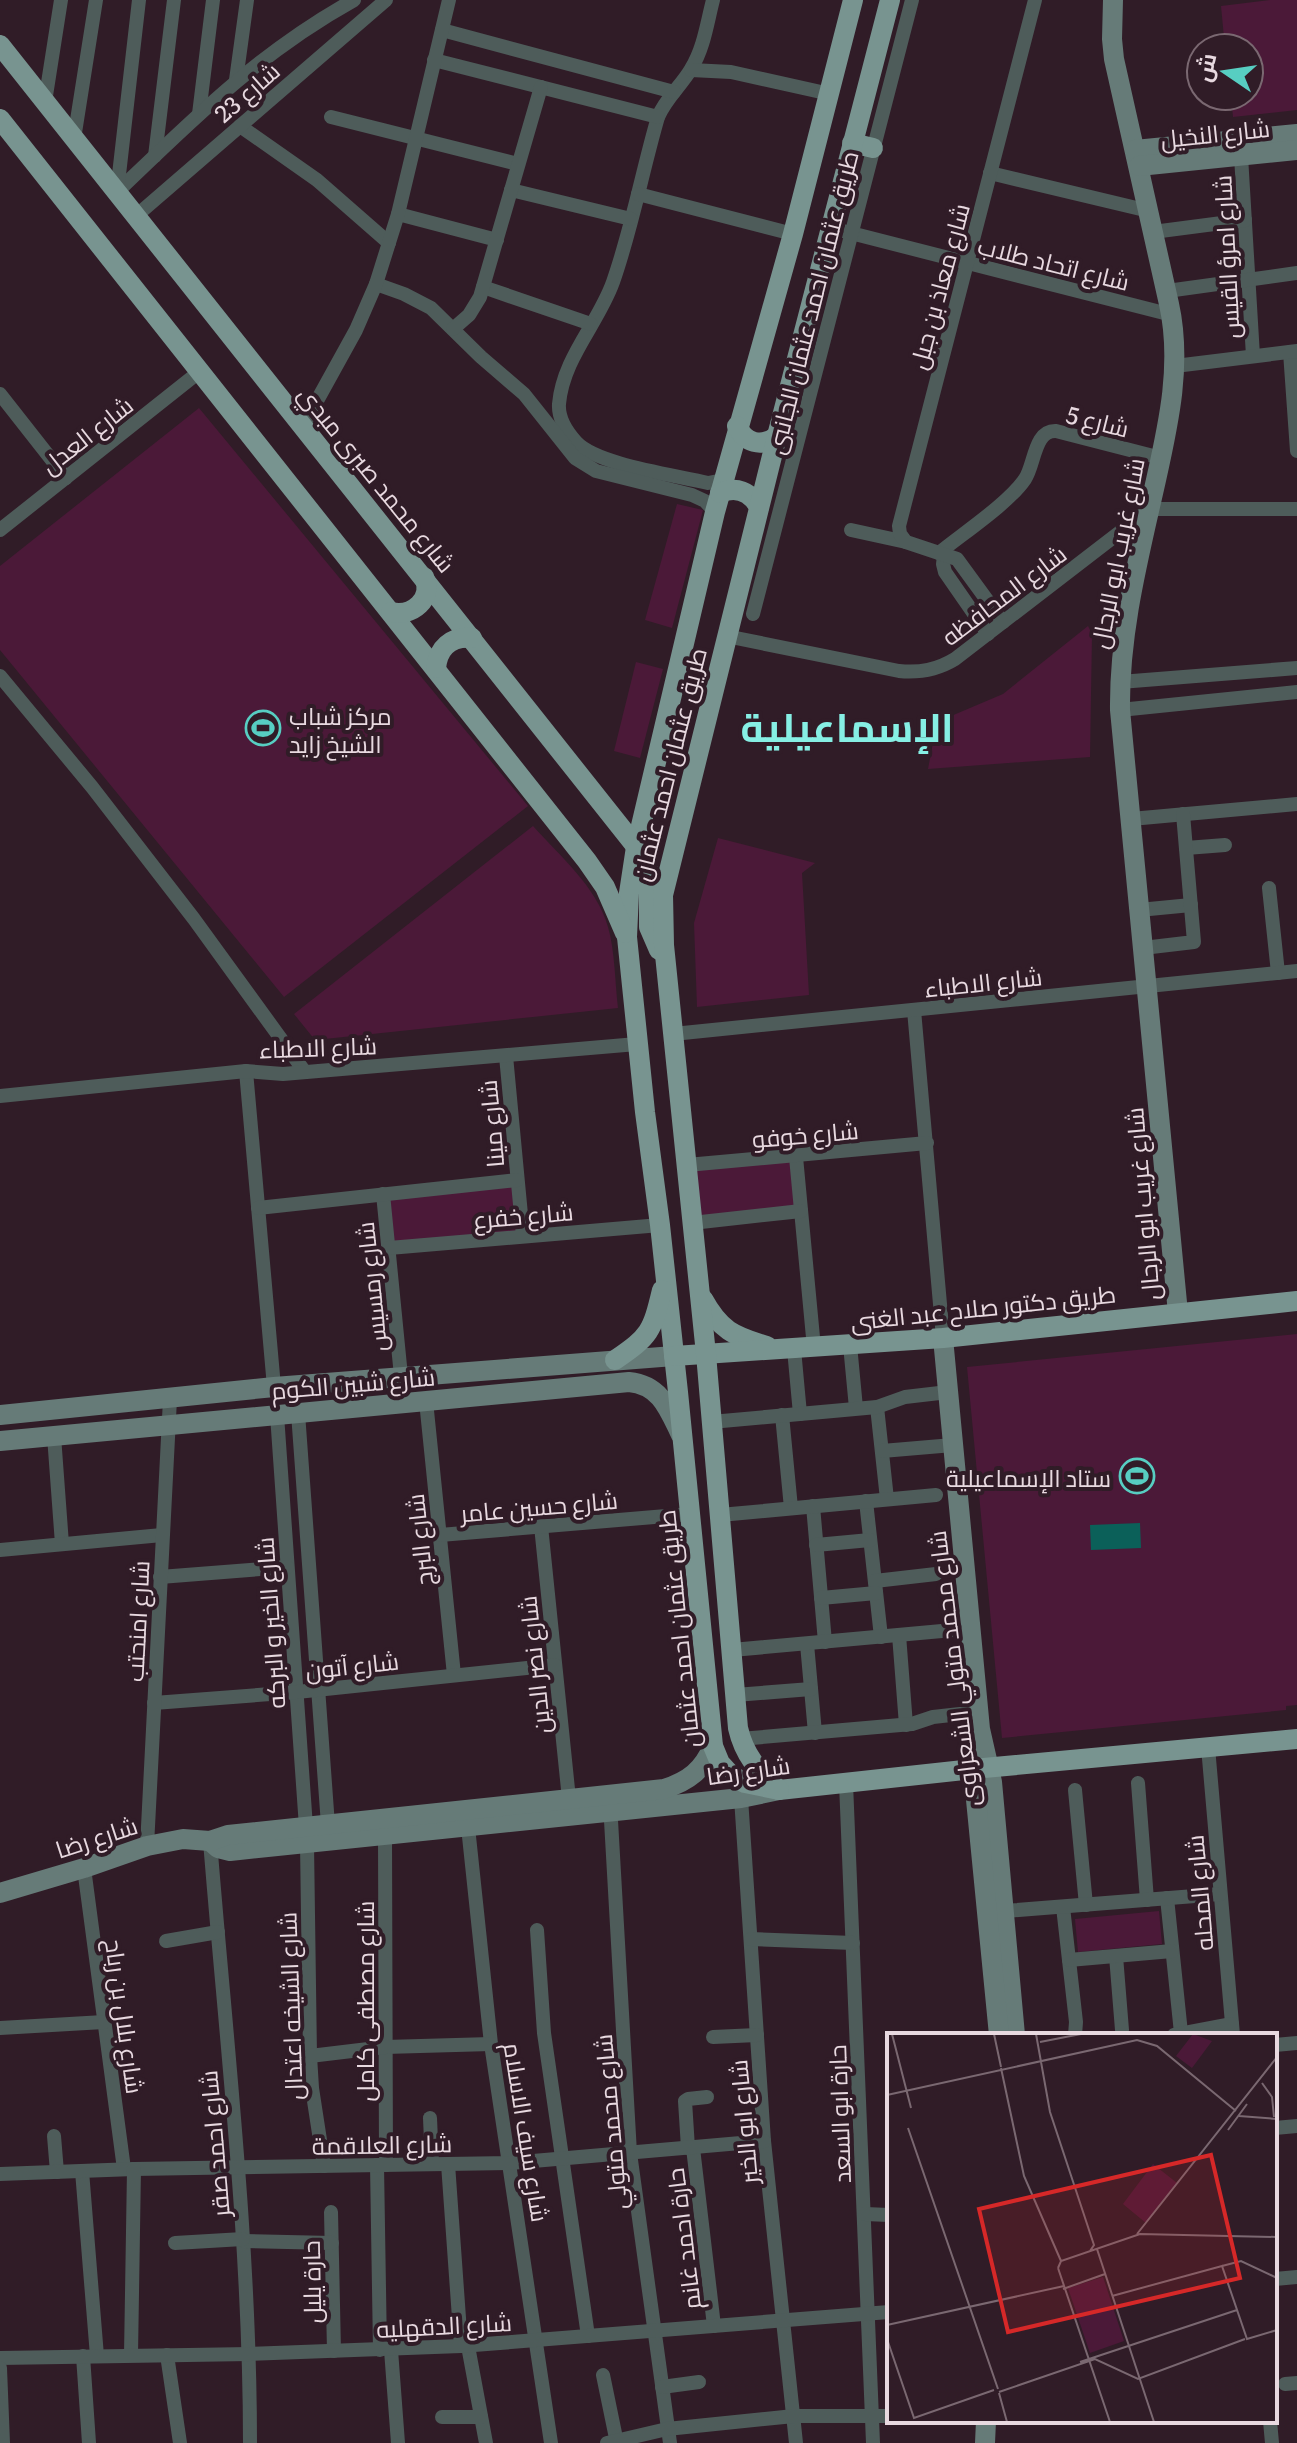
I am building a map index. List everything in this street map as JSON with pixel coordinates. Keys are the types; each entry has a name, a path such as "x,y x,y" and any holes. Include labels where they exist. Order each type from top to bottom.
{"main road":[{"name":"طريق عثمان احمد عثمان","path":"779,1790 745,1783 731,1775 716,1754 627,937 636,847 719,495 793,234 853,0"},
{"name":"طريق عثمان احمد عثمان","path":"742,1744 662,913 666,874 890,0"},
{"name":"شارع محمد صبرى مبدي","path":"3,55 117,192 636,847 649,873 649,927 666,964"},
{"path":"0,119 597,874 627,937"},
{"path":"852,143 873,148"},
{"path":"737,426 743,437 754,442 766,442 777,436"},
{"path":"719,495 732,489 739,490 751,496 759,507"},
{"path":"391,612 406,613 419,605 426,592 424,577"},
{"path":"436,668 439,653 444,647 457,639 472,638"},
{"path":"645,1112 663,1114 680,1109"},
{"path":"615,1360 642,1342 650,1332 665,1275"},
{"path":"700,1293 713,1317 736,1336 797,1349"},
{"name":"طريق دكتور صلاح عبد الغنى","path":"706,1362 744,1353 943,1338 1297,1301"},
{"path":"674,1356 706,1362"},
{"path":"678,1392 706,1362"},
{"name":"شارع رضا","path":"779,1790 1297,1739"},
{"path":"716,1754 735,1761 742,1744"},
{"path":"742,1744 753,1765 779,1790"}],"street":[{"path":"45,102 61,0"},
{"path":"74,139 96,0"},
{"path":"117,192 139,0"},
{"path":"155,156 174,0"},
{"path":"199,114 213,0"},
{"path":"236,80 247,0"},
{"name":"شارع 23","path":"117,192 236,80 296,35 354,0"},
{"name":"شارع 23","path":"136,216 386,0"},
{"path":"303,426 356,330 376,284 398,214 449,0"},
{"path":"376,284 431,308 559,430 583,449 599,457 708,483 719,495 705,501 589,468 575,458 559,430 560,398 574,355 613,282 658,117 665,102 691,70 700,50 713,0"},
{"name":"طريق عثمان احمد عثمان الجانبى","path":"753,614 912,0"},
{"name":"شارع معاذ بن جبل","path":"906,542 900,534 900,521 1035,0"},
{"name":"شارع غريب ابو الرجال","path":"1113,0 1114,59 1172,315 1175,366 1161,458 1125,623 1120,710 1178,1313"},
{"path":"442,30 674,92"},
{"path":"434,60 658,117"},
{"path":"691,70 731,72 830,94"},
{"path":"453,329 475,306 483,287 541,87"},
{"path":"331,117 518,164"},
{"path":"240,126 317,180 389,243"},
{"name":"شارع النخيل","path":"1137,158 1297,134"},
{"name":"شارع النخيل","path":"1137,158 1241,156 1297,150"},
{"name":"شارع امرؤ القيس","path":"1241,156 1253,356"},
{"path":"990,173 1151,222 1245,220"},
{"path":"511,190 631,219"},
{"path":"638,194 793,234"},
{"path":"398,214 497,240"},
{"name":"شارع اتحاد طلاب","path":"831,228 1172,315"},
{"path":"1167,291 1297,273"},
{"path":"483,287 591,324"},
{"path":"1175,366 1294,351 1297,448"},
{"name":"شارع العدل","path":"0,530 199,372"},
{"path":"0,394 66,478"},
{"name":"شارع 5","path":"942,554 1023,482 1032,466 1041,436 1048,431 1161,458"},
{"path":"1150,509 1297,509"},
{"name":"شارع المحافظه","path":"726,636 922,672 945,665 1150,509"},
{"path":"851,530 954,557 1003,622"},
{"path":"942,554 945,572 988,634"},
{"path":"1120,682 1297,668"},
{"path":"0,676 92,787 194,919 305,1072"},
{"path":"1120,710 1297,692"},
{"path":"1131,819 1297,804"},
{"path":"1143,948 1194,942 1183,814"},
{"path":"1186,848 1225,845"},
{"path":"1269,888 1278,973"},
{"path":"1139,910 1191,905"},
{"name":"شارع الاطباء","path":"673,1034 1297,971"},
{"name":"شارع محمد متولي الشعراوى","path":"914,1010 982,1746 999,2033"},
{"name":"شارع الاطباء","path":"0,1096 246,1071 283,1074 637,1044"},
{"name":"شارع مينا","path":"506,1056 523,1236"},
{"path":"246,1071 274,1387"},
{"name":"شارع خوفو","path":"687,1165 927,1143"},
{"path":"796,1157 801,1211 797,1349 800,1414"},
{"path":"258,1208 517,1180"},
{"name":"شارع رمسيس","path":"383,1194 401,1376"},
{"path":"692,1223 801,1211"},
{"name":"شارع خفرع","path":"389,1248 660,1225"},
{"path":"850,1345 856,1408"},
{"name":"شارع شبين الكوم","path":"0,1415 274,1387 674,1356"},
{"name":"شارع شبين الكوم","path":"0,1441 629,1382 641,1383 660,1395 683,1437"},
{"path":"711,1422 877,1407 905,1397 948,1392"},
{"name":"شارع امنحتب","path":"147,1846 170,1399"},
{"name":"شارع البرج","path":"426,1401 454,1675"},
{"path":"877,1407 887,1499"},
{"name":"شارع الخير و البركه","path":"298,1413 328,1825"},
{"name":"شارع الخير و البركه","path":"277,1415 307,1835"},
{"path":"782,1415 791,1508"},
{"path":"54,1436 62,1544"},
{"path":"882,1451 953,1445"},
{"path":"720,1515 936,1495"},
{"path":"866,1501 881,1637"},
{"path":"813,1506 825,1642"},
{"name":"شارع حسين عامر","path":"440,1535 690,1514"},
{"name":"شارع نصر الدين","path":"541,1526 569,1799"},
{"path":"0,1550 162,1535"},
{"path":"816,1545 870,1540"},
{"path":"160,1577 287,1567"},
{"path":"821,1598 936,1574"},
{"path":"732,1650 953,1630"},
{"path":"899,1635 906,1725"},
{"path":"807,1644 815,1733"},
{"name":"شارع آتون","path":"154,1703 319,1690 555,1665"},
{"path":"735,1695 811,1689"},
{"path":"742,1744 815,1733 906,1725 933,1717 978,1712"},
{"name":"شارع المحله","path":"1208,1747 1233,2030"},
{"name":"شارع رضا","path":"0,1893 147,1846 183,1839 210,1841 218,1848 230,1851 307,1835 385,1836 468,1827 610,1803 681,1784 716,1754"},
{"name":"شارع محمد متولي الشعراوى","path":"981,1768 1005,1911 1015,2033"},
{"name":"حارة ابو السعد","path":"846,1783 873,2443"},
{"path":"1138,1783 1147,1900"},
{"name":"شارع رضا","path":"307,1835 328,1825 569,1799 610,1803 741,1798 779,1790"},
{"path":"1075,1790 1086,1905"},
{"name":"شارع ابو الخير","path":"741,1798 764,2141 796,2443"},
{"name":"شارع محمد متولي","path":"610,1803 630,2153 669,2436"},
{"name":"شارع سيف الاسلام","path":"468,1827 491,2044 551,2443"},
{"name":"شارع الشيخه اعتدال","path":"307,1835 310,2056 324,2166"},
{"name":"شارع مصطفى كامل","path":"385,1836 385,2047 381,2165 385,2350 398,2443"},
{"name":"شارع احمد صقر","path":"210,1841 243,2240 250,2354 250,2443"},
{"name":"شارع بلال بن رباح","path":"84,1868 104,2022 129,2169 131,2355"},
{"path":"1005,1911 1220,1894"},
{"path":"1167,1898 1177,2033"},
{"path":"1063,1907 1075,2033"},
{"path":"537,1930 544,2033 588,2336"},
{"path":"166,1941 218,1932"},
{"path":"751,1939 853,1943"},
{"path":"1069,1960 1172,1951"},
{"path":"1116,1956 1122,2030"},
{"path":"0,2028 104,2022"},
{"path":"1191,2033 1233,2030"},
{"path":"713,2037 757,2035"},
{"path":"1277,2045 1297,2043"},
{"path":"310,2056 385,2047 491,2044"},
{"name":"حارة احمد غانم","path":"707,2097 685,2101 714,2326"},
{"path":"430,2118 432,2164"},
{"path":"1277,2128 1297,2126"},
{"path":"54,2136 57,2172"},
{"name":"شارع العلاقمة","path":"0,2174 510,2163 764,2141"},
{"path":"448,2164 464,2346 486,2443"},
{"path":"82,2171 90,2356 89,2443"},
{"name":"حارة يليل","path":"331,2212 334,2351"},
{"path":"865,2214 887,2215"},
{"path":"175,2243 243,2240 332,2243"},
{"path":"1277,2279 1297,2277"},
{"name":"شارع الدقهليه","path":"0,2358 250,2354 464,2346 887,2312"},
{"path":"167,2355 180,2443"},
{"path":"0,2368 3,2443"},
{"path":"603,2375 613,2442 794,2416 887,2416"},
{"path":"662,2387 699,2382"},
{"path":"442,2417 481,2417"},
{"path":"985,2443 986,2423"},
{"path":"1270,2423 1272,2443"}],"shaded area":[{"path":"1297,0 1297,110 1233,117 1233,112 1265,112 1265,32 1223,32 1221,6"},
{"name":"مركز شباب الشيخ زايد","path":"199,408 528,806 284,997 0,650 0,566"},
{"path":"677,504 703,510 672,628 645,620"},
{"path":"1088,626 1092,634 1090,757 928,769 937,722 1003,694"},
{"path":"636,662 663,669 640,758 614,751"},
{"path":"533,826 576,872 603,912 612,946 618,1008 315,1040 294,1014"},
{"path":"718,838 815,863 802,873 809,995 697,1007 694,923"},
{"path":"795,1158 800,1209 700,1220 694,1167"},
{"path":"515,1182 521,1233 391,1245 386,1196"},
{"name":"ستاد الإسماعيلية","path":"1297,1334 1297,1705 1286,1706 1286,1710 1002,1738 967,1367"},
{"path":"1140,1523 1141,1548 1091,1550 1090,1525"},
{"path":"1159,1911 1162,1944 1078,1952 1075,1919"}],"place":[{"name":"مركز شباب الشيخ زايد","path":"263,728"},
{"name":"ستاد الإسماعيلية","path":"1137,1476"}],"district":[{"name":"الإسماعيلية","path":"847,724"}]}
